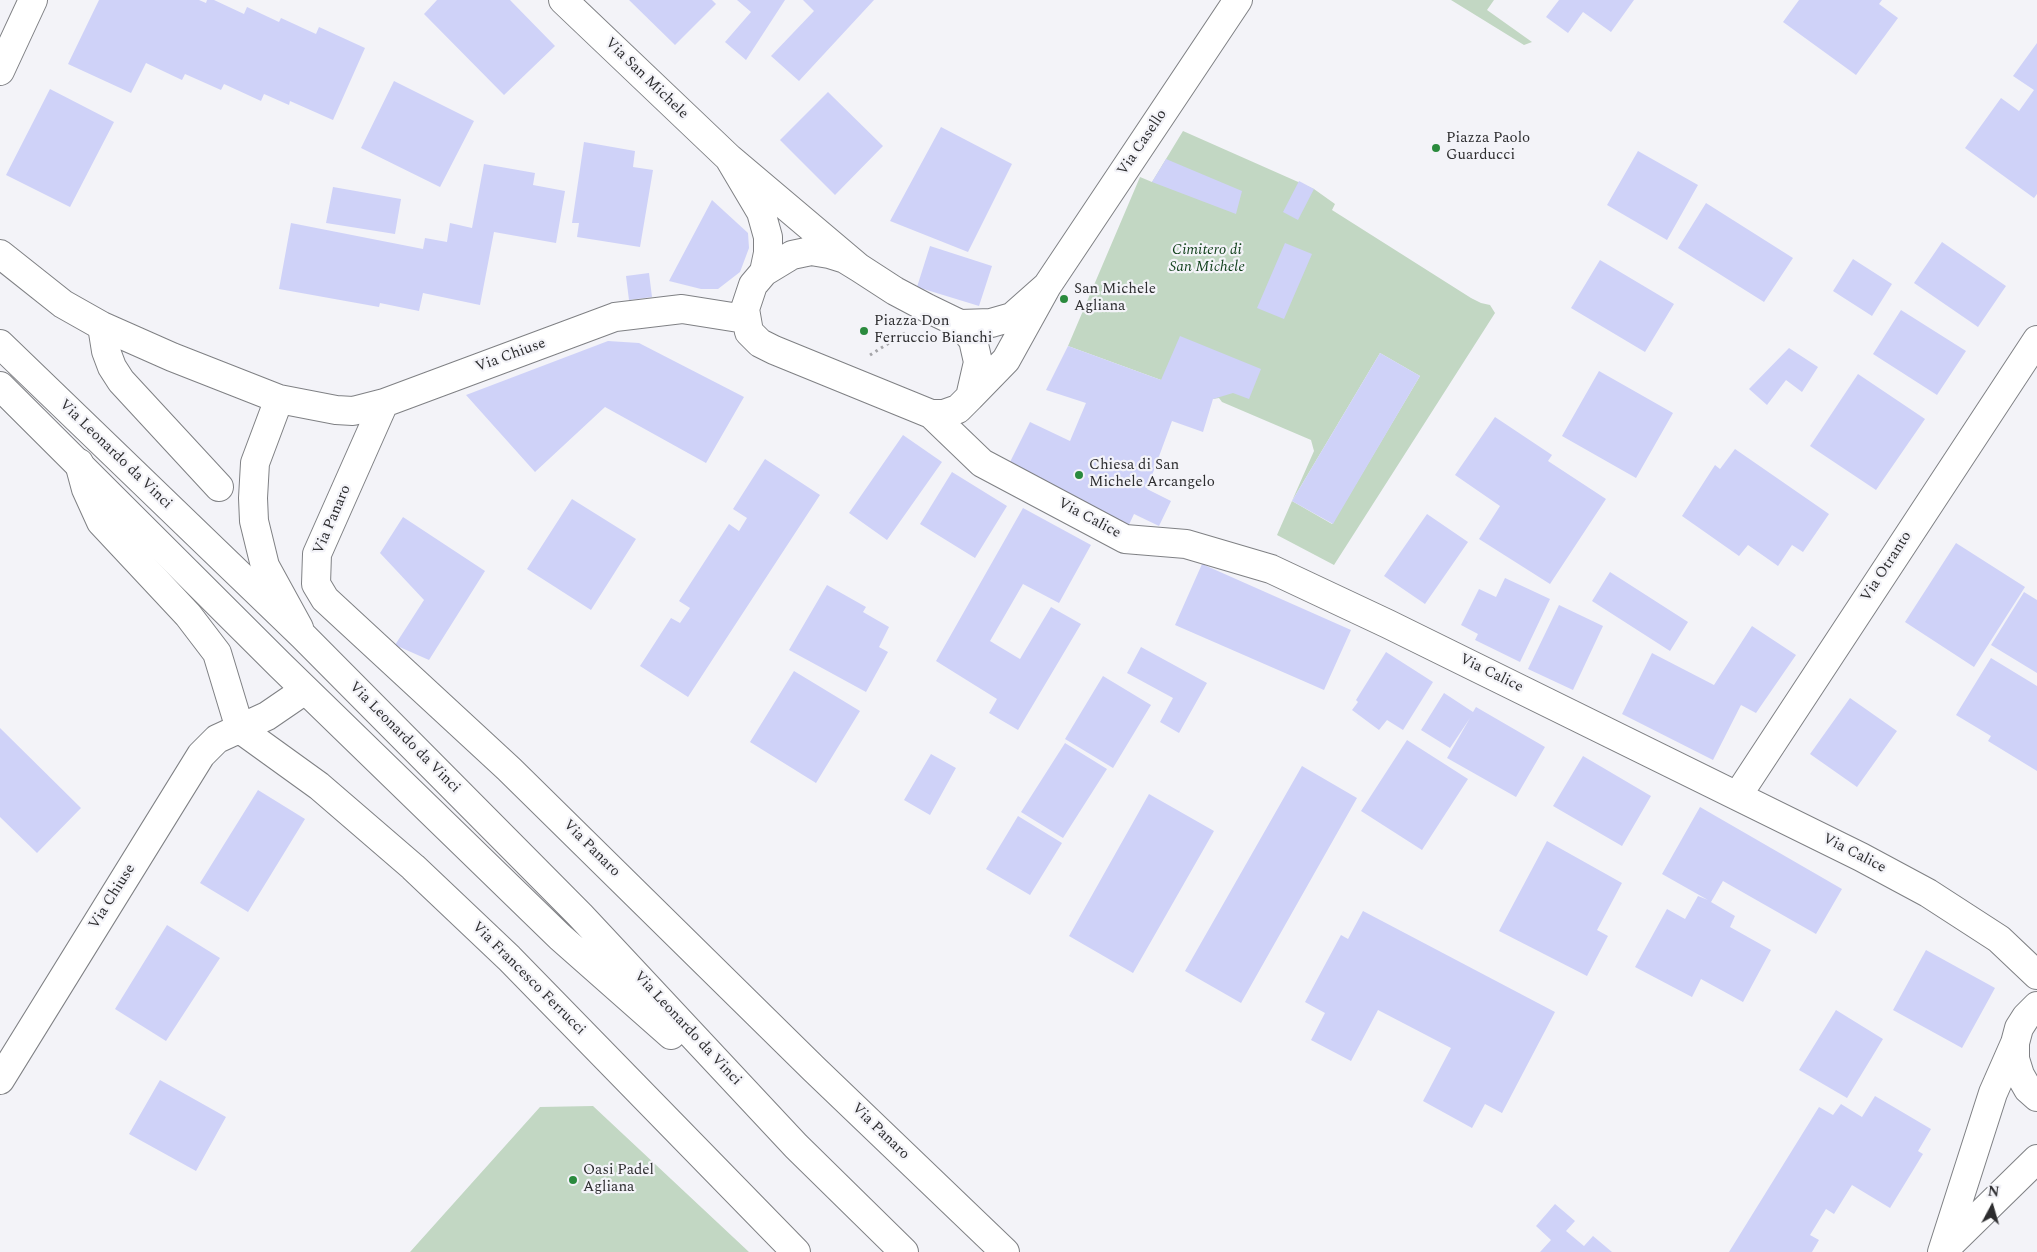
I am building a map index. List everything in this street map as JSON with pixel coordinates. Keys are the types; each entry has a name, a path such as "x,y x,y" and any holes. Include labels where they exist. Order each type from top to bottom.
{"street":[{"path":"0,71 33,0"},
{"name":"Via San Michele","path":"563,0 729,158 858,268"},
{"name":"Via Casello","path":"970,397 1006,360 1047,286 1238,0"},
{"name":"Via San Michele","path":"729,158 761,212 768,237 768,253 764,272"},
{"path":"811,251 845,259 858,268 927,308 960,324 973,340 978,362 970,397 958,409 944,414 931,414 760,343 749,332 745,319 745,309 753,285 764,272 792,255 811,251"},
{"path":"0,254 45,292 102,326 172,358 279,399 255,463 252,498 254,521 265,566 303,636"},
{"name":"Via Casello","path":"960,324 991,323 1012,317 1047,286"},
{"name":"Via Chiuse","path":"279,399 317,408 353,411 384,403 615,317 682,309 745,319"},
{"path":"102,326 106,351 112,367 121,381 219,487"},
{"name":"Via Otranto","path":"1738,795 2037,340"},
{"name":"Via Leonardo da Vinci","path":"0,344 303,636 580,915 796,1146 904,1252"},
{"name":"Via Leonardo da Vinci","path":"0,386 305,690 560,936 796,1146"},
{"name":"Via Panaro","path":"384,403 317,554 316,584 325,599 509,768 814,1068 1005,1252"},
{"name":"Via Calice","path":"931,414 982,463 1125,539 1186,544 1271,569 1372,616 1738,795 1928,893 1999,939 2037,975"},
{"path":"79,463 88,495 101,522 188,615 217,653 240,729"},
{"name":"Via Chiuse","path":"0,1080 201,754 217,739 273,713 305,690"},
{"name":"Via Francesco Ferrucci","path":"240,729 319,786 413,867 509,958 796,1252"},
{"path":"1942,1252 1993,1093 2015,1043 2019,1028 2026,1017 2037,1006"},
{"path":"2015,1043 2015,1059 2020,1075 2028,1089 2037,1097"},
{"path":"1942,1252 2037,1158"}],"path":[{"path":"847,379 851,367 921,322 927,308"}],"green space":[{"path":"1451,0 1494,0 1487,10 1532,42 1524,45"},
{"name":"Cimitero di San Michele","path":"1183,131 1314,189 1335,204 1332,210 1471,298 1490,305 1495,313 1334,565 1277,535 1314,451 1311,440 1222,402 1219,398 1213,399 1068,346 1140,177 1152,182","holes":["1380,353 1420,376 1332,524 1292,501"]},
{"name":"Oasi Padel Agliana","path":"593,1106 749,1252 410,1252 540,1107"}],"building":[{"path":"99,0 199,0 206,3 207,0 214,0 244,14 247,7 279,22 281,18 316,34 319,27 365,48 333,120 290,101 289,105 264,94 261,101 224,84 221,90 185,74 182,80 146,63 131,93 68,64"},
{"path":"437,0 510,0 555,46 504,95 424,14"},
{"path":"629,0 712,0 716,4 675,45"},
{"path":"737,0 785,0 746,60 725,42 751,12"},
{"path":"803,0 874,0 799,81 771,56 814,11"},
{"path":"1559,0 1634,0 1611,32 1583,12 1568,33 1546,17"},
{"path":"1799,0 1882,0 1879,4 1898,18 1856,75 1783,22"},
{"path":"2037,43 2037,194 2034,198 1965,148 2001,98 2019,111 2034,90 2013,76"},
{"path":"394,81 474,121 440,187 361,148"},
{"path":"50,89 114,122 70,207 6,175"},
{"path":"828,92 883,146 835,195 780,140"},
{"path":"941,127 1012,164 968,252 890,221"},
{"path":"584,142 635,151 633,167 653,170 640,247 577,237 579,223 572,223"},
{"path":"1638,151 1698,185 1667,240 1607,205"},
{"path":"1166,159 1242,191 1236,214 1152,182"},
{"path":"484,164 535,173 533,185 565,191 556,243 494,232 480,305 423,293 419,311 380,303 379,307 279,289 291,223 423,249 425,238 447,242 450,223 472,228"},
{"path":"1299,181 1314,189 1298,220 1283,212"},
{"path":"333,187 401,199 395,234 326,223"},
{"path":"712,200 748,233 749,248 740,272 718,289 701,289 669,281"},
{"path":"1706,203 1793,258 1764,302 1678,248"},
{"path":"1942,242 2006,286 1978,327 1914,283"},
{"path":"1285,243 1312,254 1284,319 1257,308"},
{"path":"930,246 992,266 979,306 917,287"},
{"path":"1853,259 1892,284 1872,316 1833,291"},
{"path":"1600,260 1674,304 1645,352 1571,308"},
{"path":"649,273 652,297 629,300 626,276"},
{"path":"1901,310 1966,351 1937,395 1873,354"},
{"path":"1180,336 1261,369 1249,399 1233,393 1213,399 1203,432 1172,421 1147,489 1171,501 1159,526 1134,514 1127,529 1006,470 1030,422 1070,441 1086,403 1046,390 1068,346 1161,380"},
{"path":"608,341 639,343 744,397 706,463 605,407 535,472 466,395"},
{"path":"1789,348 1818,367 1802,392 1786,380 1767,405 1749,389"},
{"path":"1380,353 1420,376 1333,524 1292,501"},
{"path":"1599,371 1673,413 1636,478 1562,436"},
{"path":"1858,374 1925,419 1876,490 1810,446"},
{"path":"1495,417 1552,455 1548,461 1606,499 1550,584 1479,539 1500,506 1455,475"},
{"path":"903,435 942,462 887,540 849,513"},
{"path":"1735,449 1829,514 1803,552 1792,545 1778,566 1748,545 1739,556 1682,516 1715,465 1720,469"},
{"path":"765,459 820,495 688,697 640,666 671,618 680,623 690,608 679,601 729,524 739,531 747,518 733,509"},
{"path":"952,472 1007,506 975,558 920,524"},
{"path":"572,499 636,539 591,610 527,569"},
{"path":"1023,508 1091,545 1059,603 1023,584 990,641 1020,659 1051,607 1081,624 1018,730 989,713 997,699 936,661"},
{"path":"1427,514 1468,542 1425,604 1384,576"},
{"path":"403,517 485,571 429,660 395,645 424,600 380,553"},
{"path":"1956,543 2025,587 1974,667 1905,622"},
{"path":"1202,564 1351,630 1324,690 1175,625"},
{"path":"1610,572 1688,622 1670,651 1592,601"},
{"path":"1505,578 1550,599 1520,662 1475,640 1478,634 1461,625 1479,589 1496,597"},
{"path":"827,585 866,607 863,612 889,627 879,647 888,652 866,692 789,650"},
{"path":"2024,592 2037,600 2037,673 1991,645"},
{"path":"1559,605 1603,626 1573,690 1528,669"},
{"path":"1752,626 1796,655 1756,713 1741,705 1713,760 1622,714 1652,653 1714,685"},
{"path":"1141,647 1207,683 1179,733 1160,722 1173,698 1127,673"},
{"path":"1386,652 1433,682 1403,730 1387,720 1379,730 1352,710 1358,702 1356,700"},
{"path":"1991,658 2037,686 2037,771 1988,741 1991,736 1956,715"},
{"path":"794,671 860,711 816,783 750,742"},
{"path":"1103,676 1151,705 1113,768 1065,739"},
{"path":"1444,693 1473,712 1476,707 1545,747 1516,797 1447,758 1470,718 1450,748 1421,730"},
{"path":"1850,698 1897,731 1857,787 1810,754"},
{"path":"0,728 81,808 37,853 0,817"},
{"path":"1407,740 1468,779 1422,850 1361,811"},
{"path":"1065,743 1107,769 1063,838 1021,812"},
{"path":"931,754 956,768 930,815 904,800"},
{"path":"1583,756 1651,796 1622,846 1553,806"},
{"path":"1302,766 1357,798 1241,1003 1185,971"},
{"path":"258,790 305,819 248,912 200,883"},
{"path":"1149,794 1214,831 1133,973 1069,936"},
{"path":"1700,807 1842,889 1816,934 1723,881 1711,902 1735,916 1730,927 1771,950 1743,1002 1701,979 1692,997 1635,967 1667,909 1685,919 1698,896 1708,900 1662,874"},
{"path":"1018,816 1062,843 1030,895 986,869"},
{"path":"1547,841 1622,883 1597,930 1608,936 1587,976 1499,931"},
{"path":"1363,911 1555,1012 1502,1113 1485,1104 1472,1128 1423,1101 1451,1048 1378,1010 1351,1061 1311,1040 1325,1013 1305,1002 1341,935 1348,939"},
{"path":"167,925 220,958 166,1041 115,1009"},
{"path":"1926,950 1995,988 1962,1048 1893,1010"},
{"path":"1836,1010 1883,1039 1847,1098 1799,1070"},
{"path":"160,1080 226,1117 196,1171 129,1134"},
{"path":"1875,1096 1931,1129 1918,1151 1923,1154 1890,1208 1852,1185 1834,1214 1826,1209 1810,1235 1819,1240 1812,1252 1729,1252 1819,1107 1833,1115 1841,1104 1862,1117"},
{"path":"1555,1204 1575,1221 1566,1231 1584,1246 1593,1236 1612,1252 1540,1252 1551,1240 1536,1226"}],"place":[{"name":"Piazza Paolo Guarducci","path":"1436,148"},
{"name":"San Michele Agliana","path":"1064,299"},
{"name":"Piazza Don Ferruccio Bianchi","path":"864,331"},
{"name":"Chiesa di San Michele Arcangelo","path":"1079,475"},
{"name":"Oasi Padel Agliana","path":"573,1180"}]}
